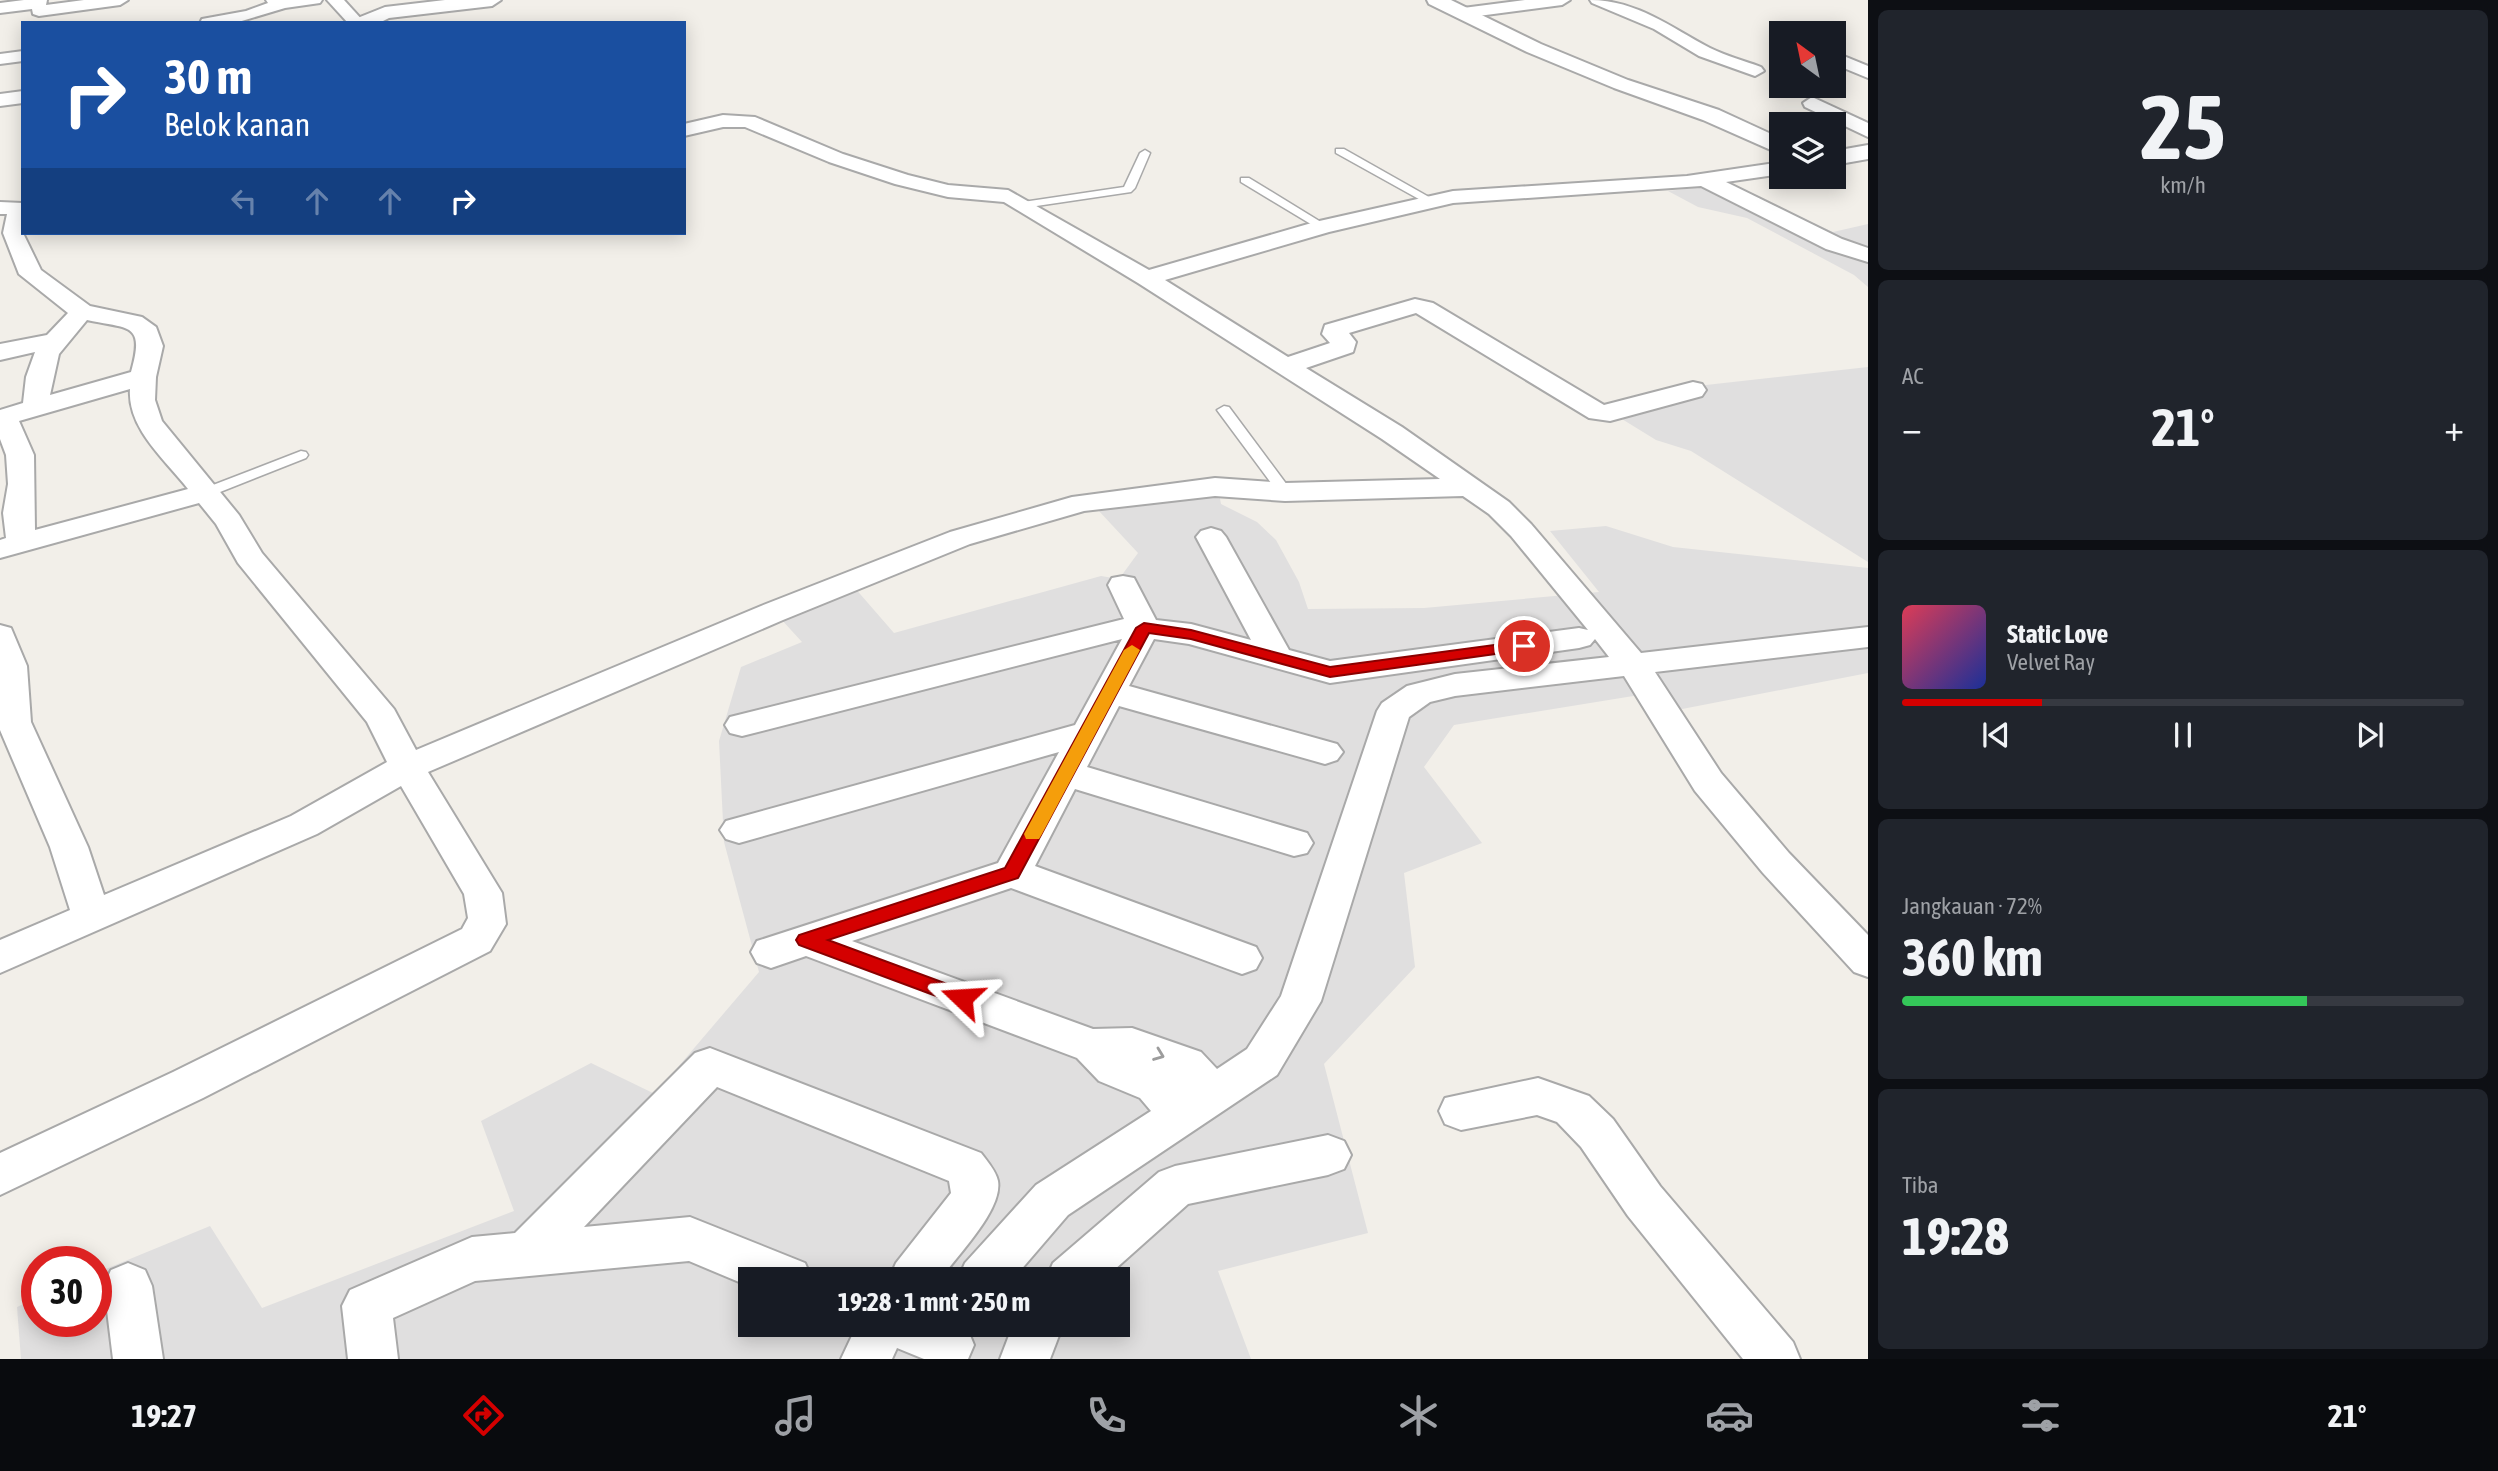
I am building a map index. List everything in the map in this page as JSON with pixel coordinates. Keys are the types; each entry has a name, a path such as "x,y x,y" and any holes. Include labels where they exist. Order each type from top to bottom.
{"street":[{"path":"0,8 120,0"},
{"path":"218,21 250,15 278,2 314,0"},
{"path":"335,0 357,21"},
{"path":"364,21 385,13 492,0"},
{"path":"1436,0 1534,48 1632,89 1711,115 1769,142"},
{"path":"1463,13 1562,0"},
{"path":"1598,0 1635,13 1705,52 1755,71"},
{"path":"27,21 39,5"},
{"path":"0,59 21,56"},
{"path":"1846,63 1868,73"},
{"path":"0,100 21,97"},
{"path":"1812,103 1868,131"},
{"path":"686,130 723,121 756,122 836,158 901,180 948,191 1001,194 1146,278 1471,486 1521,530 1633,664 1708,782 1776,863 1868,961"},
{"path":"1846,156 1868,152"},
{"path":"1146,278 1322,228 1430,201 1481,194 1705,180 1769,169"},
{"path":"1705,180 1834,244 1868,255"},
{"path":"0,1175 188,1085 476,940 486,930 489,917 483,893 407,767 382,718 249,557 229,521 149,423 142,400 143,377 151,346 147,332 133,322 82,312 31,274 7,234 14,208"},
{"path":"1285,366 1344,347 1345,342 1334,334 1334,330 1415,306 1425,308 1524,370 1598,412 1610,413 1693,390"},
{"path":"36,409 38,374 52,341 82,312"},
{"path":"0,352 52,341"},
{"path":"143,377 2,418 20,455 22,484 11,545 205,493"},
{"path":"0,957 304,825 407,767 772,613 960,538 1082,503 1215,487 1285,492 1471,486"},
{"path":"1211,537 1277,658"},
{"path":"1123,585 1144,628"},
{"path":"1012,873 1144,628"},
{"path":"742,725 1117,629 1144,628 1191,634 1330,672 1579,638"},
{"path":"0,635 11,666 15,722 34,772 69,847 92,916"},
{"path":"993,1267 1052,1200 1262,1062 1300,1001 1394,711 1419,694 1455,685 1868,637"},
{"path":"1110,692 1325,752"},
{"path":"738,830 1087,733"},
{"path":"1066,773 1294,843"},
{"path":"1197,1105 1114,1068 1092,1046 788,946 1012,873 1242,958"},
{"path":"526,1254 710,1066 965,1167 975,1181 974,1200 921,1267"},
{"path":"1461,1111 1538,1096 1573,1109 1597,1133 1644,1201 1775,1359"},
{"path":"1084,1267 1175,1186 1328,1155"},
{"path":"373,1359 366,1306 472,1259 690,1239 759,1267"},
{"path":"128,1286 138,1359"},
{"path":"866,1359 877,1337"},
{"path":"933,1337 950,1343"},
{"path":"1025,1359 1033,1337"}],"lane":[{"path":"1340,151 1430,201"},
{"path":"1023,205 1127,190 1145,153"},
{"path":"1245,180 1322,228"},
{"path":"1224,410 1285,492"},
{"path":"205,493 301,455"}],"shaded area":[{"path":"1728,184 1833,232 1868,224 1868,287 1854,275 1747,218 1698,207 1668,191"},
{"path":"1868,367 1868,562 1691,451 1656,440 1617,416 1706,385"},
{"path":"1219,493 1221,504 1257,522 1276,540 1299,582 1308,609 1424,608 1599,592 1550,531 1606,526 1673,547 1868,568 1868,673 1677,710 1664,691 1454,725 1424,767 1482,843 1404,873 1415,967 1324,1064 1368,1233 1218,1271 1251,1359 21,1359 17,1307 21,1305 21,1337 112,1337 112,1266 210,1226 262,1308 514,1211 481,1121 591,1063 655,1094 759,972 724,842 719,741 741,667 802,642 780,618 854,587 894,633 1101,576 1119,579 1138,553 1098,510"}],"slow traffic":[{"path":"1033,834 1132,650"}],"route":[{"path":"962,998 806,940 1012,873 1144,628 1191,634 1330,672 1524,646"}]}
